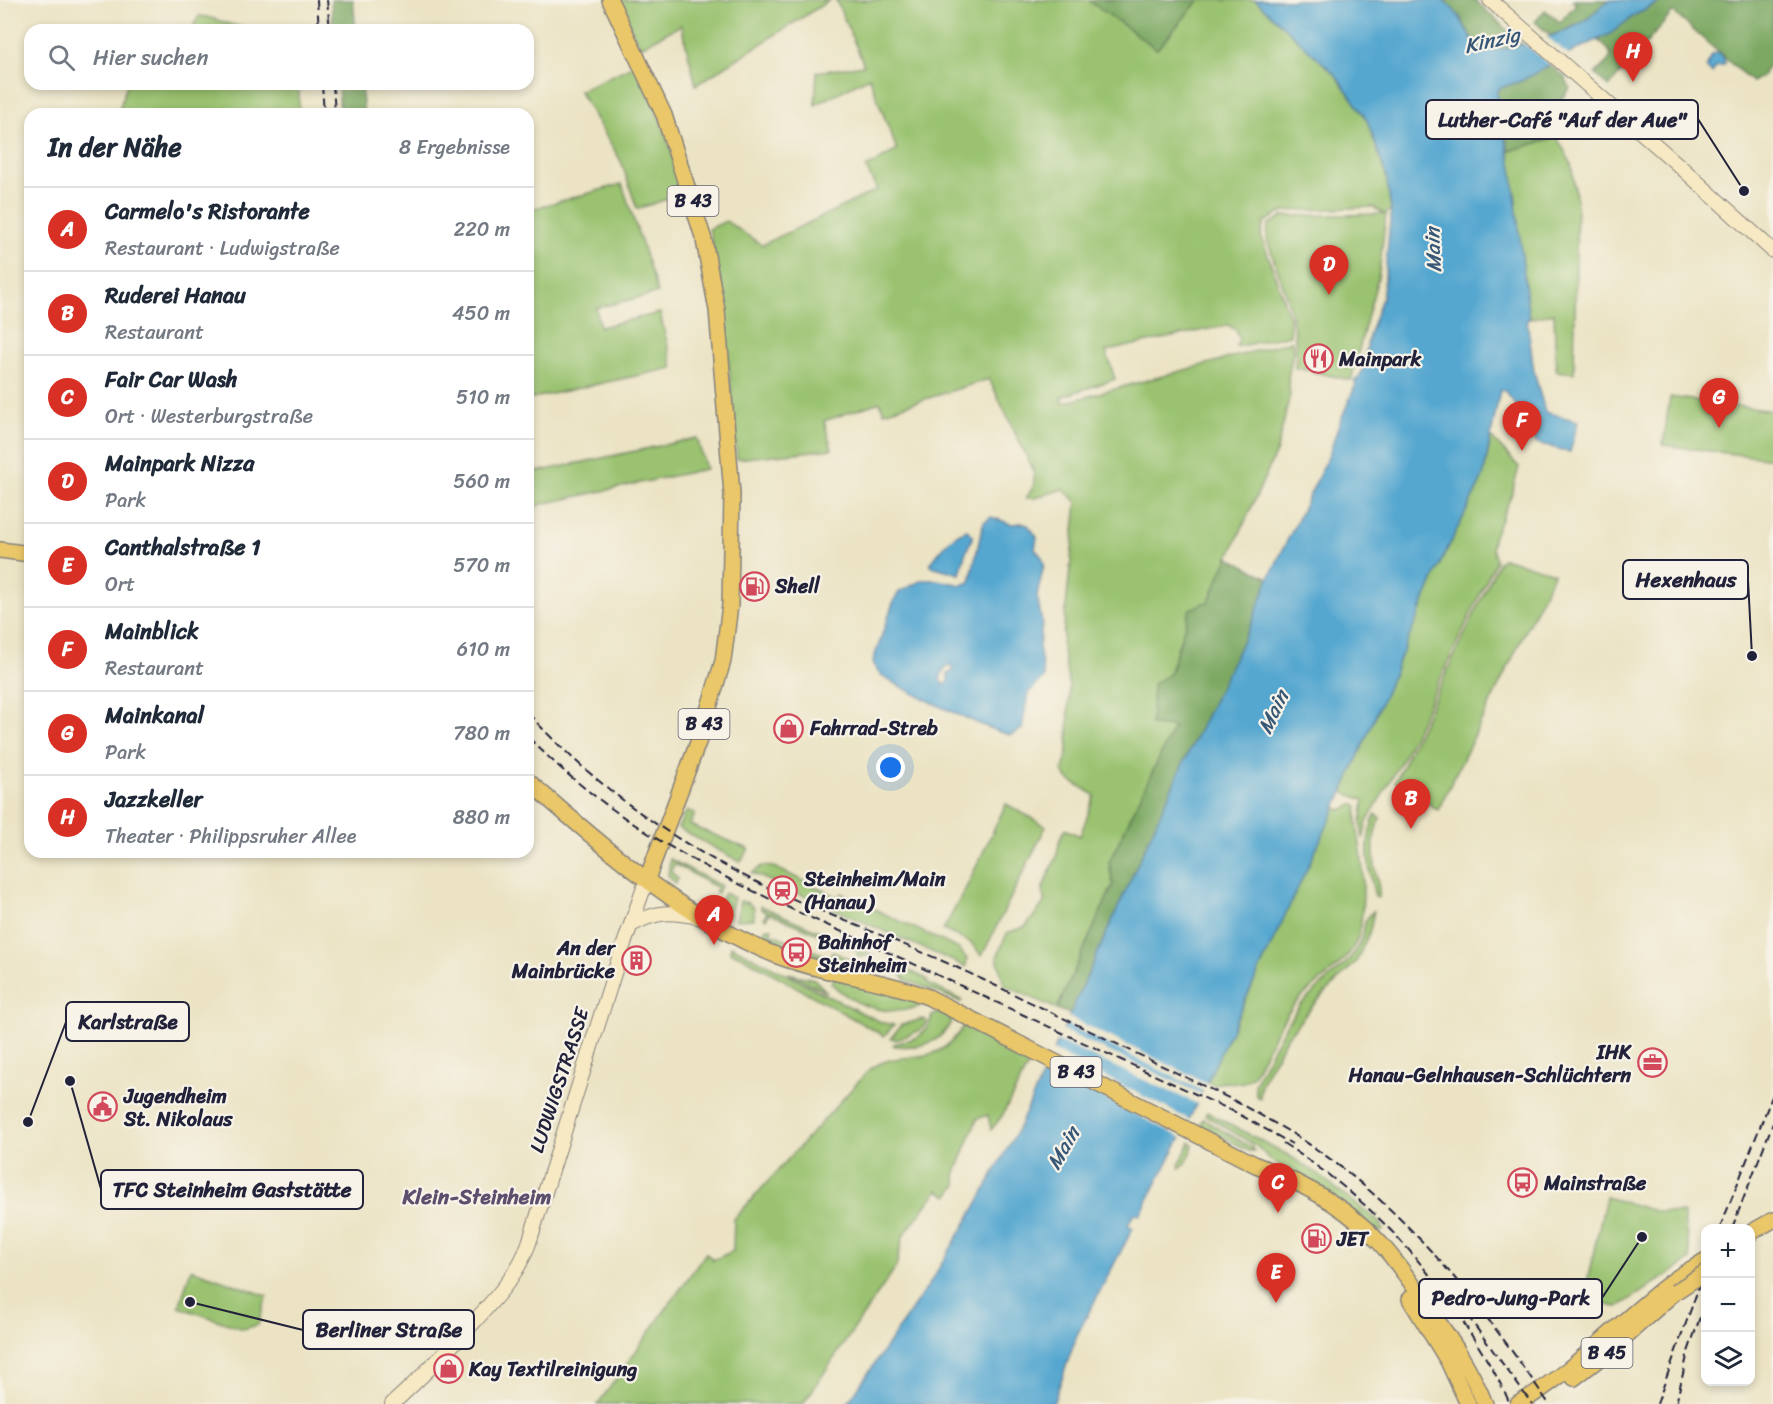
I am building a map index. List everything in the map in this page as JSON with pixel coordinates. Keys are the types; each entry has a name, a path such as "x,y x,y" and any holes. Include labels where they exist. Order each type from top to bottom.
{"main road":[{"name":"B 43","path":"610,0 664,115 705,240 717,310 732,494 730,605 723,661 700,737 647,879 702,918 735,936 780,957 903,988 956,1010 1256,1165 1293,1180 1323,1198 1355,1220 1375,1244 1461,1354 1485,1404"},
{"path":"1490,0 1773,251"},
{"path":"0,550 24,553"},
{"path":"534,787 647,879"},
{"path":"621,860 641,856 659,844"},
{"name":"LUDWIGSTRASSE","path":"392,1404 445,1354 521,1265 647,879"},
{"path":"631,925 647,917 671,912 702,918"},
{"path":"1755,1230 1773,1220"},
{"path":"1755,1242 1773,1232"},
{"name":"B 43","path":"1375,1244 1448,1361 1468,1404"},
{"name":"B 45","path":"1518,1404 1565,1373 1701,1264"},
{"name":"B 45","path":"1531,1404 1590,1366 1674,1286 1701,1274"}],"green space":[{"path":"331,0 353,0 355,24 333,24"},
{"path":"616,0 830,0 696,85 681,25 640,47"},
{"path":"836,0 1088,0 1157,49 1199,0 1255,0 1336,75 1367,120 1386,175 1391,209 1386,214 1379,273 1351,380 1295,368 1295,334 1292,318 1267,239 1268,225 1283,216 1385,214 1373,207 1287,211 1264,223 1261,235 1290,319 1290,335 1236,347 1239,339 1236,330 1228,325 1106,351 1115,379 1061,397 1063,403 1292,341 1293,351 1288,378 1290,395 1277,450 1209,602 1190,610 1169,674 1175,727 1109,862 1113,885 1057,1009 1004,985 997,957 1007,933 1026,926 1044,903 1043,887 1056,858 1060,839 1065,829 1080,836 1095,795 1067,779 1063,771 1068,750 1069,686 1062,645 1077,502 1063,489 1035,498 1025,498 1033,486 1034,472 989,379 884,412 880,402 824,421 832,449 737,459 722,289 709,229 726,221 762,245 877,190 866,168 897,150 869,77 815,105 817,72 864,65"},
{"path":"1088,0 1199,0 1157,49"},
{"path":"1443,0 1475,0 1523,45 1494,51 1480,48 1460,17"},
{"path":"1572,0 1609,0 1583,22 1551,36 1535,22 1545,10 1560,22 1576,4"},
{"path":"1663,0 1773,0 1773,61 1761,77 1752,82 1673,12 1609,87 1595,74 1609,60 1611,54 1604,44 1598,41 1635,15"},
{"path":"199,16 231,24 194,24"},
{"path":"636,64 663,126 685,193 637,209 621,161 579,91"},
{"path":"1550,65 1565,77 1570,88 1548,117 1557,137 1509,151 1498,106 1497,91"},
{"path":"125,90 299,90 299,108 120,108"},
{"path":"338,90 362,90 363,108 340,108"},
{"path":"1557,137 1571,163 1577,202 1574,373 1556,371 1554,313 1529,319 1509,151"},
{"path":"622,184 658,293 596,308 600,327 660,313 673,368 534,398 534,208"},
{"path":"1670,397 1773,411 1773,459 1663,445"},
{"path":"1491,437 1519,467 1511,496 1493,538 1492,548 1496,560 1404,756 1367,822 1363,839 1361,823 1364,800 1343,792 1442,560 1483,477"},
{"path":"697,438 706,469 534,507 534,461 536,472"},
{"path":"1228,557 1269,578 1253,620 1180,770 1070,1014 1057,1009 1113,885 1109,862 1174,727 1151,725 1153,684 1170,674 1190,609 1209,601"},
{"path":"1503,558 1554,573 1438,810 1395,782 1499,561"},
{"path":"1006,804 1046,826 982,956 971,943 943,930"},
{"path":"1355,804 1358,806 1357,828 1363,868 1363,887 1359,934 1354,945 1340,964 1294,1005 1277,1030 1253,1076 1237,1083 1223,1082 1214,1085 1207,1082 1335,808 1341,810"},
{"path":"688,811 695,814 690,825 749,849 740,862 678,828 684,814"},
{"path":"1376,814 1380,819 1375,832 1374,846 1379,898 1375,897 1368,855 1369,834"},
{"path":"670,859 721,886 717,893 715,892 717,888 675,864 671,871 678,879 675,884 668,875"},
{"path":"762,866 774,867 839,898 841,893 959,949 967,959 966,967 752,873"},
{"path":"724,893 734,898 729,917 720,902"},
{"path":"740,901 754,908 754,919 736,920"},
{"path":"761,906 874,955 859,957 858,951 769,913 766,919 764,918 767,912 761,909"},
{"path":"1374,910 1370,931 1356,962 1316,1002 1287,1037 1261,1084 1260,1098 1256,1096 1255,1084 1259,1074 1286,1025 1300,1005 1355,952 1363,935 1365,921"},
{"path":"766,928 772,928 770,933 829,957 832,952 858,963 872,964 881,970 875,971 814,956 754,934 763,933"},
{"path":"731,946 858,1011 883,1023 894,1025 884,1036 730,952"},
{"path":"892,963 927,979 928,984 962,1000 961,1002 906,980"},
{"path":"788,973 814,979 827,992"},
{"path":"834,977 886,989 925,1004 900,1011 887,1011 863,1005 831,983"},
{"path":"937,1013 952,1019 948,1028 936,1039 920,1045 893,1046 923,1033 932,1016"},
{"path":"923,1019 926,1023 921,1030 896,1040 891,1038 901,1025"},
{"path":"964,1025 1031,1060 1002,1116 991,1130 988,1115 977,1119 955,1175 957,1185 948,1196 938,1190 903,1236 896,1267 803,1404 598,1404 706,1253 713,1260 733,1251 734,1219 868,1071 892,1059 917,1057 941,1049 953,1040"},
{"path":"1207,1112 1288,1155 1316,1173 1381,1223 1383,1231 1378,1232 1327,1191 1270,1160 1258,1147 1205,1115"},
{"path":"1203,1119 1254,1151 1249,1151 1200,1125"},
{"path":"1190,1142 1193,1145 1190,1155 1180,1168 1179,1165"},
{"path":"1606,1197 1659,1212 1683,1213 1691,1260 1618,1307 1601,1302 1597,1298 1591,1289 1588,1277"},
{"path":"191,1269 267,1296 258,1325 243,1329 179,1307"}],"water":[{"name":"Main","path":"1255,0 1443,0 1456,12 1473,41 1488,50 1514,47 1560,33 1585,21 1609,0 1663,0 1635,15 1610,34 1521,81 1497,91 1498,106 1512,167 1534,371 1545,412 1578,421 1570,452 1537,443 1516,413 1518,408 1505,391 1500,390 1483,477 1442,560 1343,792 1181,1137 1140,1215 1134,1213 1128,1225 1133,1228 1077,1335 1053,1404 847,1404 930,1283 975,1208 1021,1123 1180,770 1253,620 1269,578 1329,455 1356,384 1355,379 1358,380 1363,368 1369,335 1382,298 1385,277 1391,209 1386,175 1367,120 1336,75"},
{"path":"1717,53 1724,58 1725,64 1717,66 1712,73 1706,68 1712,55"},
{"path":"991,517 1011,524 1028,525 1037,537 1035,549 1042,557 1044,565 1037,596 1042,623 1039,647 1044,678 1028,693 1022,729 1011,735 965,717 903,688 879,673 873,661 894,600 899,592 922,580 937,580 962,585 970,582 984,522","holes":["949,665 954,670 948,674 948,683 943,685 940,679 944,669"]},
{"path":"967,530 973,536 960,574 931,566 931,562 947,543"}],"pier":[{"path":"1545,35 1571,57 1553,67 1522,42"},
{"path":"1066,1016 1209,1084 1205,1092 1063,1023"},
{"path":"1060,1029 1204,1095 1200,1105 1055,1040"},
{"path":"1051,1049 1192,1121 1184,1139 1043,1066"}],"railway":[{"path":"317,0 319,24"},
{"path":"327,0 329,24"},
{"path":"322,90 324,108"},
{"path":"333,90 335,108"},
{"path":"534,719 553,740 609,789 668,832 732,870 789,897 934,957 1027,1001 1233,1100 1309,1144 1353,1177 1416,1235 1500,1334 1549,1404"},
{"path":"534,743 570,776 613,810 705,867 1235,1112 1292,1144"},
{"path":"1722,1224 1773,1094"},
{"path":"1734,1224 1773,1123"},
{"path":"1283,1143 1313,1163 1365,1205 1411,1252 1472,1336 1510,1404"},
{"path":"1657,1404 1702,1278"},
{"path":"1676,1404 1688,1352 1701,1314"},
{"path":"1467,1315 1532,1404"}],"place":[{"name":"Jazzkeller","path":"1633,82"},
{"name":"Luther-Café \"Auf der Aue\"","path":"1744,191"},
{"name":"Mainpark Nizza","path":"1329,295"},
{"name":"Mainpark","path":"1318,359"},
{"name":"Mainkanal","path":"1719,428"},
{"name":"Mainblick","path":"1522,451"},
{"name":"Shell","path":"754,586"},
{"name":"Hexenhaus","path":"1752,656"},
{"name":"Fahrrad-Streb","path":"789,728"},
{"name":"Ruderei Hanau","path":"1411,829"},
{"name":"Steinheim/Main (Hanau)","path":"783,890"},
{"name":"Carmelo's Ristorante","path":"714,945"},
{"name":"Bahnhof Steinheim","path":"797,953"},
{"name":"An der Mainbrücke","path":"636,960"},
{"name":"IHK Hanau-Gelnhausen-Schlüchtern","path":"1652,1063"},
{"name":"TFC Steinheim Gaststätte","path":"70,1081"},
{"name":"Jugendheim St. Nikolaus","path":"103,1107"},
{"name":"Karlstraße","path":"28,1122"},
{"name":"Mainstraße","path":"1523,1183"},
{"name":"Fair Car Wash","path":"1278,1213"},
{"name":"Pedro-Jung-Park","path":"1642,1237"},
{"name":"JET","path":"1316,1239"},
{"name":"Berliner Straße","path":"190,1302"},
{"name":"Canthalstraße 1","path":"1276,1303"},
{"name":"Kay Textilreinigung","path":"448,1369"}],"district":[{"name":"Klein-Steinheim","path":"477,1197"}],"water label":[{"name":"Kinzig","path":"1492,40"}]}
